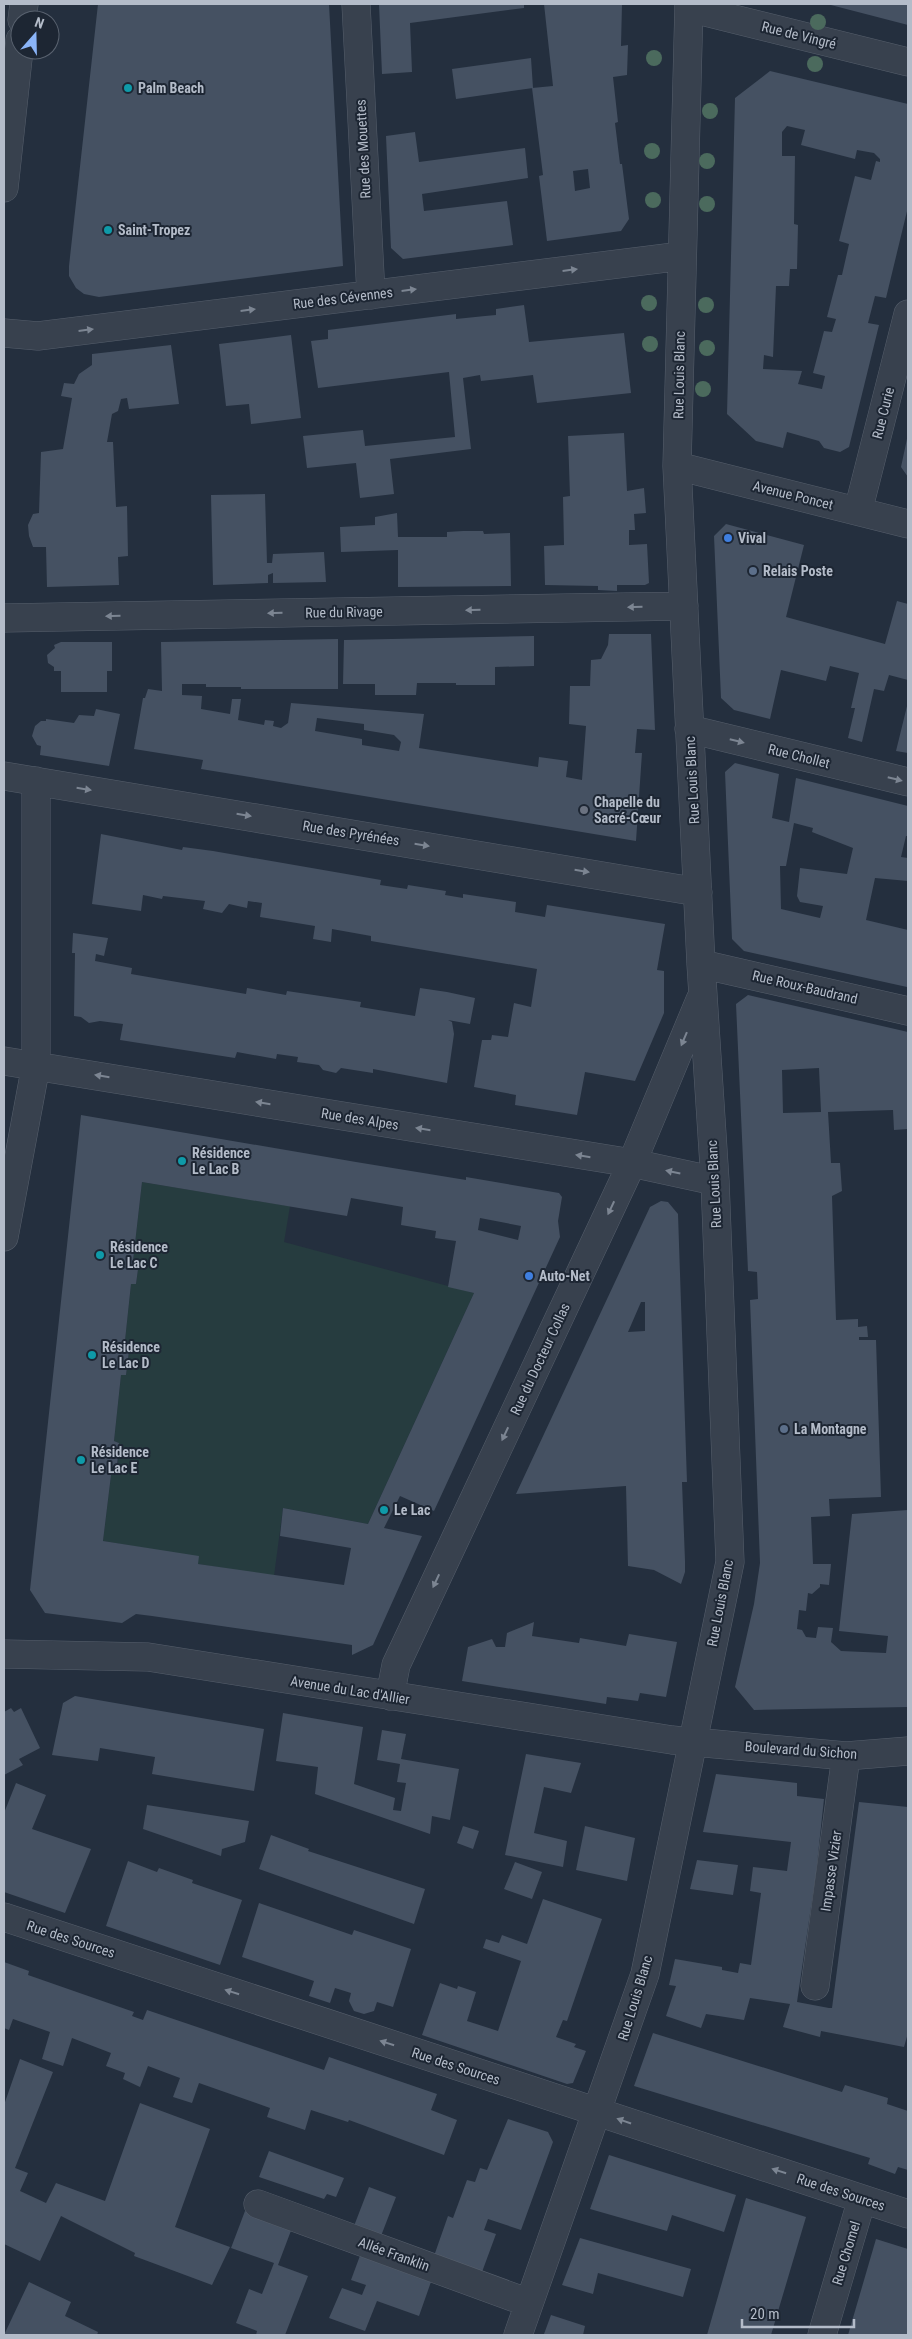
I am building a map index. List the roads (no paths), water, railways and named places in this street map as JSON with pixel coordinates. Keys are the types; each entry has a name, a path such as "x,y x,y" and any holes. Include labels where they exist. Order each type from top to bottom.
{"street":[{"name":"Rue des Mouettes","path":"356,4 370,295"},
{"name":"Rue de Vingré","path":"689,6 908,62"},
{"name":"Rue Louis Blanc","path":"518,2335 645,1974 730,1562 715,1181 701,964 678,466 689,6"},
{"path":"4,188 18,60"},
{"name":"Rue des Cévennes","path":"4,333 38,336 682,256"},
{"name":"Rue Curie","path":"858,512 908,314"},
{"name":"Avenue Poncet","path":"678,466 908,524"},
{"name":"Rue du Rivage","path":"4,618 684,606"},
{"name":"Rue Chollet","path":"690,729 908,782"},
{"name":"Rue des Pyrénées","path":"4,776 665,884 698,892"},
{"path":"4,1237 36,1065 36,781"},
{"name":"Rue Roux-Baudrand","path":"701,964 908,1011"},
{"name":"Rue du Docteur Collas","path":"390,1696 396,1666 632,1163 703,994"},
{"name":"Rue des Alpes","path":"4,1061 632,1163 715,1181"},
{"name":"Avenue du Lac d'Allier","path":"4,1654 148,1657 672,1740 694,1741"},
{"name":"Boulevard du Sichon","path":"694,1741 846,1756 908,1751"},
{"name":"Impasse Vizier","path":"815,1986 846,1756"},
{"name":"Rue des Sources","path":"4,1917 908,2214"},
{"name":"Rue Chomel","path":"822,2335 862,2199"},
{"name":"Allée Franklin","path":"258,2204 529,2304"}],"place":[{"name":"Palm Beach","path":"128,88"},
{"name":"Saint-Tropez","path":"108,230"},
{"name":"Vival","path":"728,538"},
{"name":"Relais Poste","path":"753,571"},
{"name":"Chapelle du Sacré-Cœur","path":"584,810"},
{"name":"Résidence Le Lac B","path":"182,1161"},
{"name":"Résidence Le Lac C","path":"100,1255"},
{"name":"Auto-Net","path":"529,1276"},
{"name":"Résidence Le Lac D","path":"92,1355"},
{"name":"La Montagne","path":"784,1429"},
{"name":"Résidence Le Lac E","path":"81,1460"},
{"name":"Le Lac","path":"384,1510"}]}
